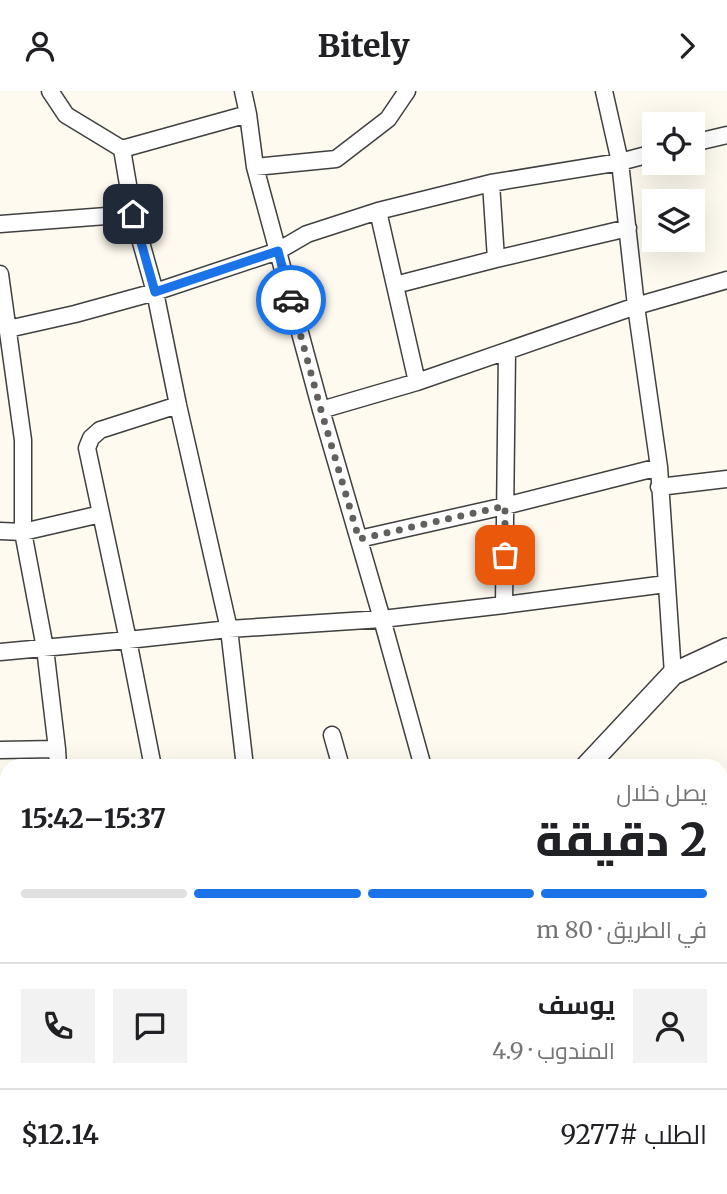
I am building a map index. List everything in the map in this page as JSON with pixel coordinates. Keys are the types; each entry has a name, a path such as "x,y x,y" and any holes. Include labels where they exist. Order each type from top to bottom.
{"street":[{"path":"50,91 66,115 122,149 248,114"},
{"path":"243,91 255,167 421,759"},
{"path":"255,167 336,159 388,119 407,91"},
{"path":"604,91 621,162 636,306 659,467 673,674"},
{"path":"705,140 727,135"},
{"path":"122,149 133,214 155,292 229,629 245,759"},
{"path":"8,329 155,292 278,251 307,234 378,211 491,183 642,156"},
{"path":"491,183 496,258"},
{"path":"378,211 417,382"},
{"path":"0,224 133,214"},
{"path":"395,285 496,258 628,229"},
{"path":"0,274 23,440 23,532 45,648 58,759"},
{"path":"321,410 417,382 636,306 727,281"},
{"path":"504,605 506,351"},
{"path":"151,759 87,448 91,438 100,430 178,405"},
{"path":"359,539 659,467"},
{"path":"659,487 727,479"},
{"path":"0,531 23,532 101,514"},
{"path":"0,652 229,629 382,618 666,584"},
{"path":"593,759 673,674 727,649"},
{"path":"332,735 339,759"},
{"path":"0,750 57,749"}],"way so far":[{"path":"291,300 359,539 505,506 505,555"}],"route":[{"path":"133,214 155,292 278,251 291,300"}]}
